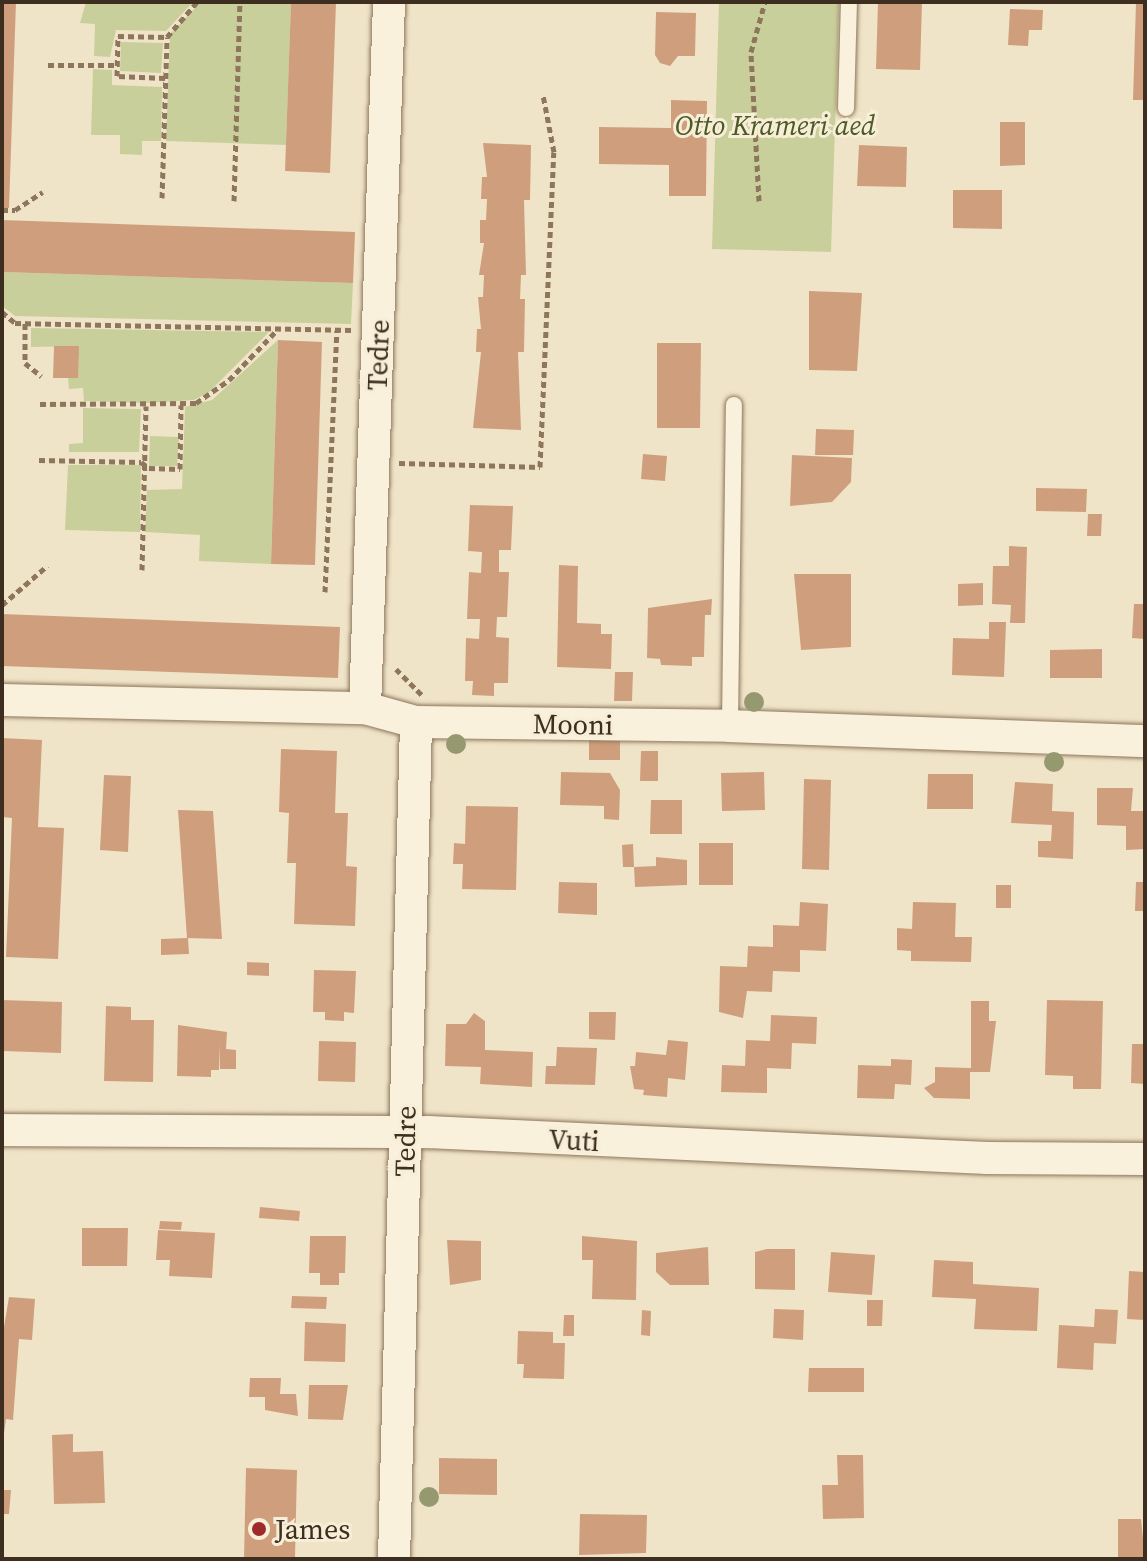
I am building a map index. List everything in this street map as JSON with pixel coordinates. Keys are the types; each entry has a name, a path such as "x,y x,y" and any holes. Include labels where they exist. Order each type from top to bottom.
{"street":[{"name":"Tedre","path":"365,708 389,2"},
{"name":"Mooni","path":"2,700 365,708 416,722 730,726 1145,741"},
{"name":"Tedre","path":"394,1559 416,722"},
{"name":"Vuti","path":"2,1130 406,1131 987,1158 1145,1159"}],"lane":[{"path":"846,108 849,2"},
{"path":"730,726 734,405"}],"path":[{"path":"162,198 167,37 197,2"},
{"path":"234,201 240,2"},
{"path":"759,201 751,52 765,2"},
{"path":"165,78 117,76 118,36 167,37"},
{"path":"48,65 117,65"},
{"path":"398,463 540,467 554,152 543,95"},
{"path":"2,210 15,210 43,192"},
{"path":"2,312 15,323 379,331"},
{"path":"25,323 25,363 41,376"},
{"path":"40,404 181,405 208,397 279,329"},
{"path":"325,592 337,330"},
{"path":"39,460 180,469 181,405"},
{"path":"142,570 146,406"},
{"path":"2,605 47,566"}],"green space":[{"path":"86,2 193,2 166,31 116,30 110,57 94,56 95,24 80,23"},
{"path":"201,2 291,2 286,145 166,141 170,34"},
{"name":"Otto Krameri aed","path":"719,2 839,2 831,252 712,249"},
{"path":"121,42 163,43 161,73 120,71"},
{"path":"93,69 112,70 112,85 162,87 161,141 142,141 142,155 120,154 120,135 91,135"},
{"path":"2,272 353,283 351,324 15,316 2,306"},
{"path":"31,328 269,332 209,392 194,400 146,403 84,401 83,388 69,389 68,378 78,378 78,346 31,347"},
{"path":"278,340 271,564 199,561 200,535 145,532 147,490 182,489 185,407 212,400"},
{"path":"83,408 141,409 139,452 69,452 69,444 83,443"},
{"path":"150,436 179,437 177,466 149,466"},
{"path":"68,465 141,465 140,532 65,530"}],"building":[{"path":"2,2 16,2 9,208 2,208"},
{"path":"291,2 336,2 330,173 285,171"},
{"path":"878,2 922,2 920,70 876,69"},
{"path":"1136,2 1145,2 1145,100 1133,100"},
{"path":"1010,9 1043,10 1042,30 1029,30 1028,46 1008,45"},
{"path":"656,12 696,13 695,56 678,56 670,66 660,63 655,55"},
{"path":"671,100 707,101 706,196 669,196 669,165 599,164 599,127 671,128"},
{"path":"1000,122 1025,122 1025,165 1000,166"},
{"path":"483,143 531,145 530,200 524,200 526,275 521,275 520,299 525,299 524,352 518,352 521,430 473,428 481,352 476,352 477,329 481,329 478,297 483,297 484,275 479,275 484,243 480,243 480,220 486,220 487,199 481,199 482,177 487,177"},
{"path":"859,145 907,147 906,187 857,186"},
{"path":"953,190 1002,190 1002,229 953,228"},
{"path":"2,220 355,232 353,283 2,272"},
{"path":"809,291 862,293 857,371 809,370"},
{"path":"278,340 322,342 315,565 271,564"},
{"path":"657,343 701,343 700,428 657,428"},
{"path":"54,346 79,346 78,378 53,378"},
{"path":"816,429 854,430 853,455 815,455"},
{"path":"643,454 667,456 665,481 641,479"},
{"path":"792,455 852,458 851,482 832,502 790,506"},
{"path":"1036,488 1087,489 1086,512 1036,511"},
{"path":"470,505 513,506 511,550 499,550 499,572 509,572 507,617 497,617 496,637 509,638 508,683 494,683 494,696 472,695 473,681 465,681 466,638 479,639 480,619 467,619 469,572 481,573 482,552 468,551"},
{"path":"1088,514 1102,514 1101,536 1087,536"},
{"path":"1009,546 1027,547 1025,623 1010,623 1011,605 992,604 993,566 1009,566"},
{"path":"559,565 578,566 577,623 601,624 601,634 612,634 611,669 557,667"},
{"path":"794,574 851,574 851,647 801,650"},
{"path":"983,583 983,605 958,606 958,584"},
{"path":"712,599 711,615 705,615 704,657 692,657 692,666 661,665 660,659 647,658 648,608"},
{"path":"1134,604 1145,604 1145,639 1132,638"},
{"path":"2,614 340,627 338,678 2,666"},
{"path":"989,622 1006,622 1004,677 952,675 953,638 989,639"},
{"path":"1102,649 1102,678 1050,678 1050,650"},
{"path":"615,672 633,672 632,701 614,701"},
{"path":"2,738 42,740 38,827 64,828 58,959 6,957 12,818 2,817"},
{"path":"589,740 620,741 620,760 589,760"},
{"path":"281,749 337,751 335,813 348,813 346,866 357,867 355,926 294,924 296,863 287,863 289,813 279,812"},
{"path":"641,751 658,751 658,781 640,781"},
{"path":"561,772 610,773 620,790 619,820 604,819 604,806 560,805"},
{"path":"764,772 765,810 722,811 721,773"},
{"path":"928,774 973,774 973,809 927,809"},
{"path":"104,775 131,776 128,852 100,850"},
{"path":"804,779 831,780 829,870 802,869"},
{"path":"1015,782 1053,784 1052,811 1074,812 1073,859 1038,857 1038,841 1051,841 1052,825 1011,823"},
{"path":"1097,788 1133,788 1131,811 1145,811 1145,849 1126,850 1126,826 1097,825"},
{"path":"651,800 682,800 682,834 650,834"},
{"path":"466,806 518,807 516,890 462,889 463,864 453,864 454,843 465,844"},
{"path":"178,810 213,811 222,939 187,938"},
{"path":"699,843 733,843 733,885 699,885"},
{"path":"633,844 634,867 623,867 622,845"},
{"path":"656,857 687,860 687,885 635,887 634,867 656,866"},
{"path":"559,882 597,883 597,915 558,913"},
{"path":"1136,882 1145,882 1145,911 1135,911"},
{"path":"996,885 1011,885 1011,908 996,908"},
{"path":"800,902 828,904 826,951 800,950 800,972 773,971 772,992 747,991 743,1018 719,1012 720,966 747,967 748,946 773,947 773,925 799,926"},
{"path":"913,902 956,903 955,937 972,937 971,962 911,961 911,951 897,950 897,928 912,929"},
{"path":"188,938 189,954 161,955 161,939"},
{"path":"247,962 269,963 269,976 247,975"},
{"path":"314,970 356,971 354,1013 344,1012 344,1021 325,1020 325,1012 313,1012"},
{"path":"2,1000 62,1002 61,1053 2,1051"},
{"path":"1047,1000 1103,1001 1101,1089 1073,1089 1073,1076 1045,1075"},
{"path":"971,1001 989,1001 989,1021 996,1021 990,1072 970,1072 970,1099 934,1098 924,1088 935,1082 935,1067 971,1068"},
{"path":"106,1006 131,1007 131,1020 154,1020 153,1082 104,1081"},
{"path":"589,1012 616,1012 615,1040 589,1039"},
{"path":"474,1013 485,1021 485,1050 533,1052 532,1087 480,1084 481,1067 445,1066 446,1024 466,1024"},
{"path":"771,1015 817,1017 816,1044 792,1043 791,1069 767,1068 767,1093 721,1092 722,1065 745,1066 746,1040 770,1041"},
{"path":"178,1025 227,1032 226,1049 236,1050 236,1069 220,1069 219,1045 219,1070 211,1070 211,1077 177,1076"},
{"path":"668,1040 688,1042 685,1080 668,1078 667,1097 643,1095 644,1090 634,1089 630,1066 635,1066 636,1052 666,1055"},
{"path":"319,1041 356,1042 355,1082 318,1081"},
{"path":"1132,1044 1145,1044 1145,1084 1131,1083"},
{"path":"557,1047 597,1048 595,1085 545,1084 546,1066 556,1066"},
{"path":"891,1059 912,1060 911,1085 895,1084 894,1099 857,1098 858,1065 891,1066"},
{"path":"260,1207 300,1211 299,1221 259,1218"},
{"path":"160,1221 182,1222 181,1230 159,1229"},
{"path":"82,1228 128,1228 127,1266 82,1266"},
{"path":"158,1230 215,1233 212,1278 169,1276 170,1260 156,1260"},
{"path":"310,1236 346,1236 345,1273 339,1273 339,1285 320,1285 320,1273 309,1273"},
{"path":"582,1236 637,1241 636,1300 592,1299 593,1260 582,1260"},
{"path":"447,1240 481,1241 481,1280 450,1285"},
{"path":"708,1247 709,1285 670,1285 656,1272 656,1253"},
{"path":"795,1249 795,1290 755,1289 755,1252"},
{"path":"831,1252 875,1255 872,1295 828,1292"},
{"path":"934,1260 973,1262 973,1284 1039,1288 1037,1331 974,1329 976,1299 932,1297"},
{"path":"1129,1271 1145,1272 1145,1320 1127,1319"},
{"path":"292,1296 327,1297 326,1309 291,1308"},
{"path":"9,1297 35,1299 32,1340 19,1339 13,1420 6,1419 2,1448 2,1339"},
{"path":"867,1300 883,1300 882,1326 867,1326"},
{"path":"774,1309 804,1310 803,1340 773,1338"},
{"path":"1095,1309 1118,1310 1116,1344 1094,1343 1093,1370 1057,1368 1059,1325 1094,1327"},
{"path":"642,1310 651,1311 650,1336 641,1335"},
{"path":"564,1315 574,1315 574,1336 563,1336"},
{"path":"305,1322 346,1324 345,1362 304,1361"},
{"path":"518,1331 553,1332 553,1343 565,1343 564,1379 523,1378 524,1364 517,1364"},
{"path":"809,1368 864,1368 864,1392 808,1392"},
{"path":"250,1378 281,1378 280,1394 296,1394 298,1416 265,1410 265,1397 249,1397"},
{"path":"309,1385 348,1385 343,1420 308,1419"},
{"path":"73,1434 73,1452 103,1451 105,1503 54,1504 52,1435"},
{"path":"837,1455 863,1455 864,1518 823,1519 822,1485 838,1485"},
{"path":"439,1458 497,1459 497,1495 439,1494"},
{"path":"246,1468 297,1470 295,1559 244,1559"},
{"path":"2,1490 11,1490 9,1514 2,1514"},
{"path":"580,1514 647,1515 646,1553 579,1555"},
{"path":"1118,1519 1141,1519 1145,1559 1118,1559"}],"place":[{"name":"James","path":"259,1529"}]}
